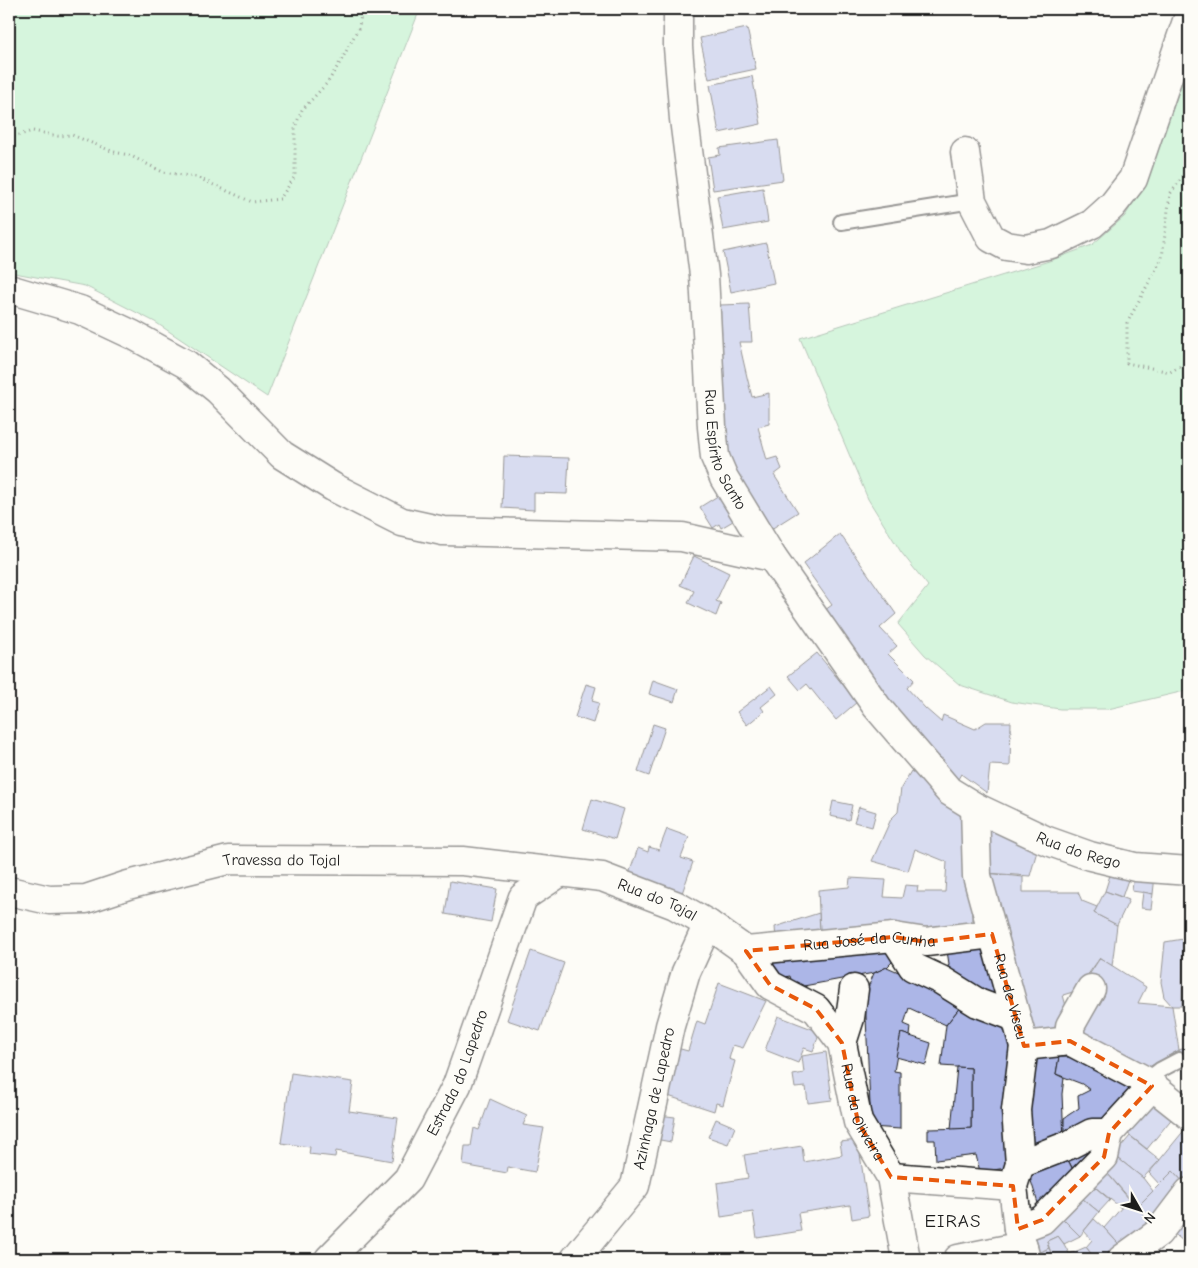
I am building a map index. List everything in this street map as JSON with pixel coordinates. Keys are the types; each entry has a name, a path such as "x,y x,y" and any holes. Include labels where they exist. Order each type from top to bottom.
{"street":[{"name":"Rua Espírito Santo","path":"678,9 678,47 684,119 704,275 715,457 724,478 772,557 876,707 949,791 975,807"},
{"path":"965,152 972,201 991,238 1006,246 1026,249 1051,244 1092,224 1112,206 1133,179 1189,15"},
{"path":"9,288 80,310 133,334 186,364 218,390 282,455 333,487 402,522 443,531 682,537 772,557"},
{"name":"Rua do Rego","path":"975,807 1045,840 1090,856 1135,866 1189,871"},
{"name":"Rua de Viseu","path":"975,807 977,876 1024,1046 1016,1110 1016,1175 1023,1245"},
{"name":"Travessa do Tojal","path":"9,891 49,900 86,900 128,885 228,860 463,862 559,873"},
{"name":"Rua do Tojal","path":"559,873 602,876 675,905 708,924 746,951"},
{"name":"Estrada do Lapedro","path":"329,1259 408,1179 457,1085 523,897 559,873"},
{"name":"Azinhaga de Lapedro","path":"575,1259 635,1186 670,1026 686,972 708,924"},
{"name":"Rua José da Cunha","path":"746,951 894,937 926,942 992,934"},
{"path":"894,937 913,967 941,980 978,1002 1015,1016"},
{"name":"Rua da Oliveira","path":"746,951 770,985 816,1009 842,1043 858,1122 891,1178"},
{"name":"Rua da Oliveira","path":"842,1043 850,1018 854,989"},
{"path":"1070,1041 1070,1026 1091,989"},
{"path":"1024,1046 1070,1041 1149,1083 1189,1115"},
{"path":"958,1259 1023,1245 1042,1220 1104,1157 1109,1133 1149,1083"},
{"path":"906,1259 891,1178 1016,1175 1092,1133 1109,1133"},
{"path":"1122,1259 1158,1233 1189,1192"}],"lane":[{"path":"841,222 972,201"},
{"path":"1149,1083 1160,1070 1179,1060"}],"path":[{"path":"9,138 33,131 58,136 72,135 114,152 130,154 163,172 196,177 252,202 280,199 295,176 295,127 302,110 328,82 342,59 358,27 362,9"},
{"path":"1189,168 1170,194 1162,258 1127,324 1127,363 1170,372 1189,361"}],"highlighted area":[{"path":"992,934 1024,1046 1070,1041 1152,1086 1109,1133 1104,1157 1042,1220 1018,1229 1013,1186 891,1177 858,1122 842,1043 816,1009 770,985 746,951 894,937 926,942"}],"green space":[{"path":"9,9 420,9 267,397 155,322 85,286 9,272"},
{"path":"1189,63 1189,690 1108,709 1060,709 1012,702 960,685 925,655 898,624 928,586 901,552 868,499 800,338 1049,261 1092,245 1125,216 1149,176"}],"building":[{"path":"747,28 756,69 709,79 700,38"},
{"path":"752,76 761,124 719,133 710,85"},
{"path":"778,140 783,180 713,190 708,157 720,155 719,148"},
{"path":"763,188 768,222 723,230 717,196"},
{"path":"766,243 774,283 731,292 723,252"},
{"path":"749,304 752,342 739,342 752,397 769,393 769,424 758,427 767,460 777,457 782,469 774,475 798,512 768,531 730,462 724,436 720,305"},
{"path":"504,456 569,458 567,494 534,493 534,510 502,508"},
{"path":"724,492 740,517 721,528 719,524 713,528 700,507"},
{"path":"840,534 896,614 880,628 897,646 888,654 914,680 907,688 925,708 941,722 943,715 975,729 986,722 1011,722 1010,766 990,765 987,793 961,774 955,784 939,768 944,760 930,750 866,674 825,610 832,605 803,564"},
{"path":"694,556 729,573 716,601 721,603 716,616 688,603 694,591 680,585"},
{"path":"817,653 857,702 836,720 807,684 800,690 788,676"},
{"path":"653,680 678,689 674,702 649,694"},
{"path":"586,684 596,687 592,701 599,703 593,723 575,717"},
{"path":"771,686 777,694 761,707 764,711 747,725 737,712"},
{"path":"653,724 665,728 649,776 638,772"},
{"path":"911,771 938,791 961,813 969,829 972,923 963,923 963,928 820,932 818,890 849,887 850,878 886,880 884,897 902,898 905,885 918,886 917,892 945,892 947,862 915,849 908,871 872,861 891,819 898,812 901,788"},
{"path":"592,799 624,809 615,839 583,829"},
{"path":"833,801 852,805 849,820 830,816"},
{"path":"859,807 876,812 872,827 854,822"},
{"path":"989,820 1027,839 1023,846 1037,851 1030,876 986,873"},
{"path":"667,829 689,837 681,858 693,862 681,896 628,877 638,848 648,852 649,847 659,850"},
{"path":"1112,869 1130,874 1122,897 1105,891"},
{"path":"986,873 1023,877 1023,892 1078,892 1082,901 1097,907 1094,913 1117,925 1112,966 1100,958 1076,991 1063,995 1070,1021 1033,1036"},
{"path":"1134,873 1155,876 1153,894 1132,891"},
{"path":"450,881 497,889 491,922 445,914"},
{"path":"1105,891 1129,900 1117,925 1094,913"},
{"path":"1143,892 1153,894 1151,909 1141,908"},
{"path":"819,913 820,932 776,939 775,927"},
{"path":"1183,939 1182,1006 1172,1006 1164,997 1161,982 1165,942"},
{"path":"982,942 999,990 978,998 944,976 949,964 946,944"},
{"path":"890,943 893,961 887,967 874,973 793,988 790,976 779,978 770,958"},
{"path":"531,951 564,963 540,1031 507,1020"},
{"path":"1100,958 1146,987 1138,1003 1172,1006 1179,1050 1144,1070 1076,1030 1099,1005 1094,1001 1087,978"},
{"path":"887,967 965,1001 946,1025 909,1008 904,1024 911,1027 910,1036 901,1033 894,1071 900,1072 900,1129 871,1127 865,995 874,973"},
{"path":"719,983 766,1001 743,1048 733,1045 729,1059 735,1061 723,1105 716,1103 714,1111 662,1094 677,1048 688,1051 697,1021 705,1024"},
{"path":"965,1001 1009,1021 1013,1167 980,1172 976,1155 936,1160 935,1140 928,1140 928,1129 971,1128 971,1068 941,1066 946,1025"},
{"path":"1189,1004 1189,1034 1182,1006"},
{"path":"778,1016 820,1032 813,1051 804,1048 798,1063 765,1050"},
{"path":"901,1033 931,1043 926,1065 896,1057"},
{"path":"1189,1047 1189,1077 1179,1050"},
{"path":"826,1052 832,1100 808,1103 806,1087 795,1088 793,1075 804,1073 802,1056"},
{"path":"1059,1057 1056,1074 1064,1078 1062,1094 1064,1140 1027,1149 1033,1058"},
{"path":"1059,1057 1088,1057 1143,1090 1092,1127 1064,1140 1064,1118 1079,1108 1078,1096 1090,1090 1082,1084 1056,1074"},
{"path":"957,1067 971,1068 971,1128 951,1129"},
{"path":"291,1073 353,1082 349,1111 398,1118 392,1161 336,1151 335,1157 309,1154 310,1147 281,1143"},
{"path":"1150,1096 1174,1116 1147,1149 1123,1130"},
{"path":"490,1099 527,1116 523,1125 544,1128 535,1172 508,1167 507,1173 463,1165 465,1146 471,1146 474,1128 479,1130"},
{"path":"659,1115 675,1117 671,1142 655,1139"},
{"path":"716,1119 735,1127 728,1144 708,1137"},
{"path":"1186,1128 1189,1130 1189,1179 1185,1184 1173,1171 1160,1185 1149,1173"},
{"path":"1130,1136 1160,1160 1143,1178 1114,1155"},
{"path":"858,1140 869,1216 852,1219 850,1205 798,1213 801,1231 757,1238 753,1212 721,1217 717,1183 748,1178 744,1155 802,1146 804,1162 842,1155 840,1142"},
{"path":"1090,1140 1100,1153 1075,1173 1067,1158"},
{"path":"1114,1155 1143,1178 1153,1191 1137,1207 1102,1167"},
{"path":"1067,1158 1077,1178 1040,1210 1027,1168"},
{"path":"1102,1167 1129,1199 1121,1208 1089,1182"},
{"path":"1173,1171 1185,1184 1153,1224 1137,1207"},
{"path":"1089,1182 1110,1200 1099,1212 1078,1195"},
{"path":"1078,1195 1099,1212 1080,1236 1058,1214"},
{"path":"1129,1199 1153,1224 1126,1252 1104,1228"},
{"path":"1189,1207 1189,1246 1172,1232"},
{"path":"1058,1214 1080,1236 1064,1244 1058,1236 1047,1241 1049,1248 1033,1256 1026,1233"},
{"path":"1094,1219 1126,1252 1115,1259 1095,1259 1086,1247 1092,1240 1084,1231"},
{"path":"1058,1236 1072,1259 1053,1259 1047,1241"},
{"path":"1086,1247 1095,1259 1072,1259 1070,1254"},
{"path":"1049,1248 1053,1259 1034,1259 1033,1256"}],"district":[{"name":"EIRAS","path":"953,1221"}]}
